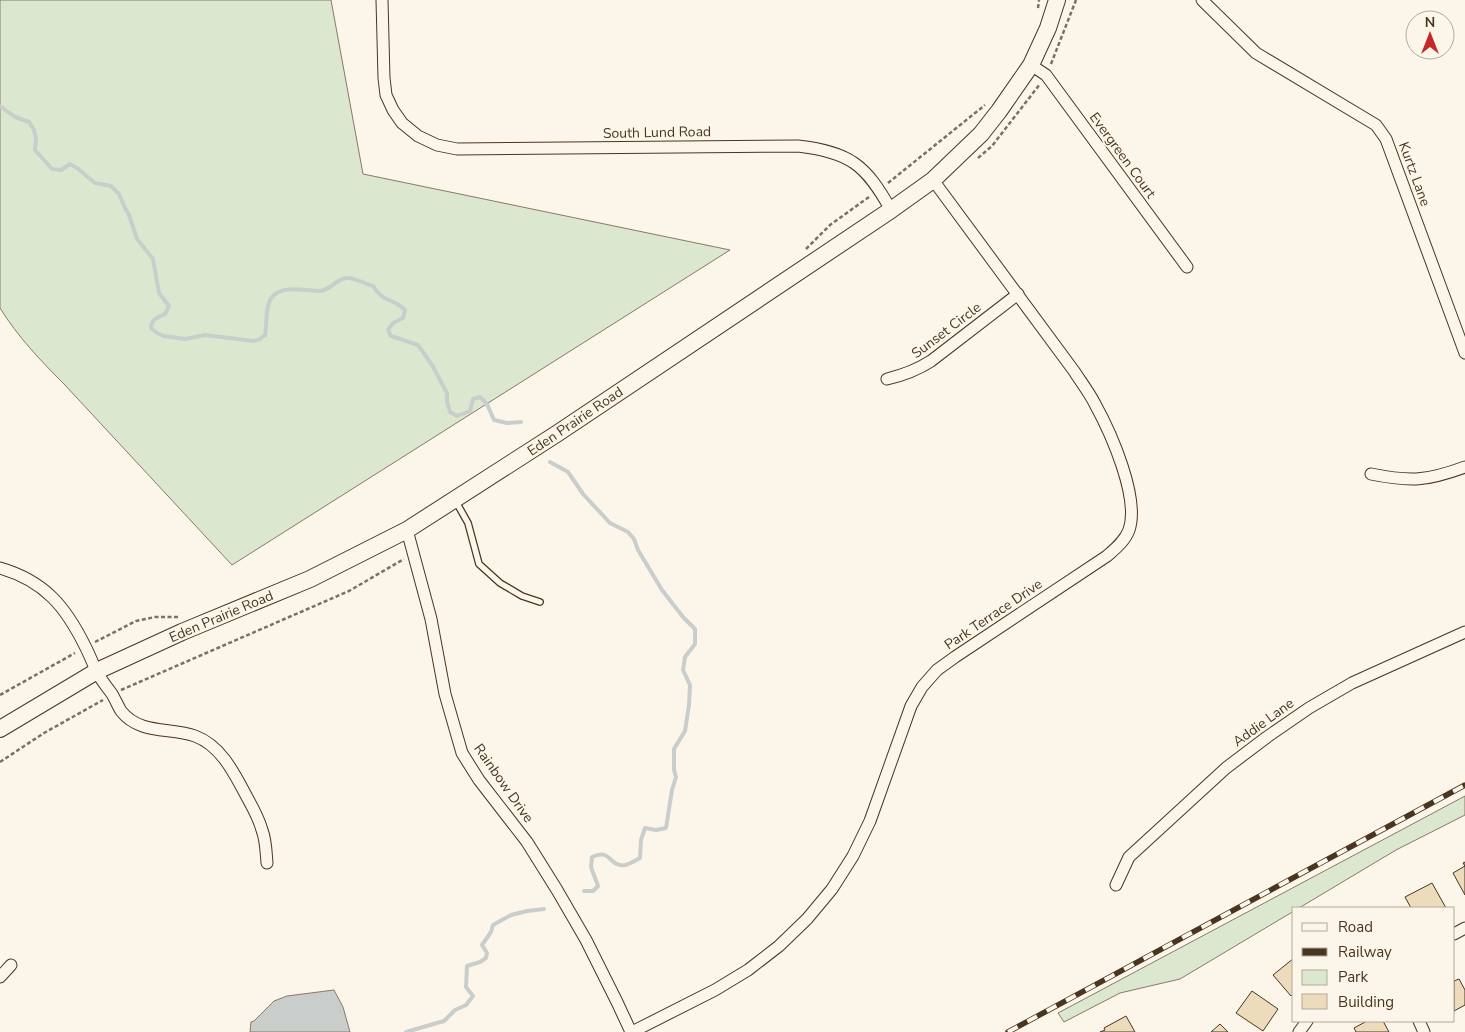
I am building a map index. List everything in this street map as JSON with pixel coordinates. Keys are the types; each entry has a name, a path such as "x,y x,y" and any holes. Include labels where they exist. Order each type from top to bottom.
{"main road":[{"name":"Eden Prairie Road","path":"0,729 97,671 182,632 310,579 407,530 892,210 933,180 981,134 1031,65 1048,28 1057,0"}],"street":[{"name":"South Lund Road","path":"382,0 386,95 402,123 418,136 437,145 458,149 798,146 819,148 840,154 859,166 874,181 892,210"},
{"name":"Kurtz Lane","path":"1202,0 1256,53 1376,125 1386,139 1465,353"},
{"name":"Evergreen Court","path":"1031,65 1046,75 1187,267"},
{"name":"Park Terrace Drive","path":"631,1032 715,990 748,970 779,946 807,919 832,889 853,856 870,821 911,706 922,686 937,670 955,657 1107,556 1120,545 1129,532 1132,515 1131,499 1110,436 1095,403 1018,294 933,180"},
{"name":"Sunset Circle","path":"887,379 918,370 932,361 1018,294"},
{"path":"1371,474 1395,479 1413,480 1430,478 1465,467"},
{"name":"Rainbow Drive","path":"407,530 431,619 445,694 462,753 479,780 527,842 557,890 586,940 631,1032"},
{"path":"0,568 18,573 37,584 53,597 66,613 86,647 97,671 122,711 133,721 147,728 180,732 197,737 224,758 259,821 266,847 267,863"},
{"name":"Addie Lane","path":"1116,884 1129,857 1226,768 1267,737 1309,708 1352,682 1465,632"},
{"path":"0,977 11,965"}],"lane":[{"path":"455,500 468,523 479,564 500,583 522,596 540,602"}],"path":[{"path":"1038,8 1039,0"},
{"path":"803,252 830,225 880,190 987,103"},
{"path":"0,762 44,733 112,695 348,590 413,552"},
{"path":"0,695 136,621 155,617 182,617"}],"green space":[{"path":"0,0 331,0 363,174 730,250 232,565 38,357 14,329 0,308"},
{"path":"1465,796 1465,815 1396,850 1301,907 1292,907 1292,912 1180,979 1120,993 1064,1022 1058,1013"}],"shaded area":[{"path":"334,990 343,1007 350,1032 250,1032 251,1022 274,1001 287,996"}],"building":[{"path":"1465,866 1465,895 1453,873"},
{"path":"1432,883 1445,907 1410,907 1405,897"},
{"path":"1292,960 1291,996 1273,975"},
{"path":"1459,979 1465,990 1465,1005 1455,1010 1455,981"},
{"path":"1252,991 1278,1009 1263,1031 1236,1013"},
{"path":"1126,1016 1135,1032 1100,1032 1105,1030 1104,1028"},
{"path":"1365,1022 1384,1022 1389,1032 1356,1032 1354,1028"},
{"path":"1220,1024 1228,1032 1211,1032"}],"waterway":[{"path":"0,106 15,117 29,122 36,138 35,150 52,169 61,170 70,164 95,183 111,186 119,194 137,239 153,259 159,293 169,306 165,314 155,319 152,323 151,328 157,333 185,339 205,335 254,341 265,335 268,305 272,297 277,293 288,289 320,291 328,289 343,279 353,279 373,286 380,295 405,310 403,318 393,323 388,330 391,336 418,345 432,365 447,393 450,412 457,416 470,411 473,399 480,397 487,404 494,420 507,423 521,422"},
{"path":"550,462 568,472 583,494 610,523 628,532 634,539 638,550 662,590 695,629 695,644 685,657 683,670 690,685 689,705 685,731 674,749 676,777 666,828 656,830 645,828 641,840 640,858 629,864 620,865 603,855 592,857 591,867 598,886 593,891 584,891"},
{"path":"406,1032 444,1021 455,1010 466,1005 473,996 466,987 467,966 486,958 487,953 482,945 491,932 493,925 511,915 544,909"}],"railway":[{"path":"1008,1032 1465,785"}]}
